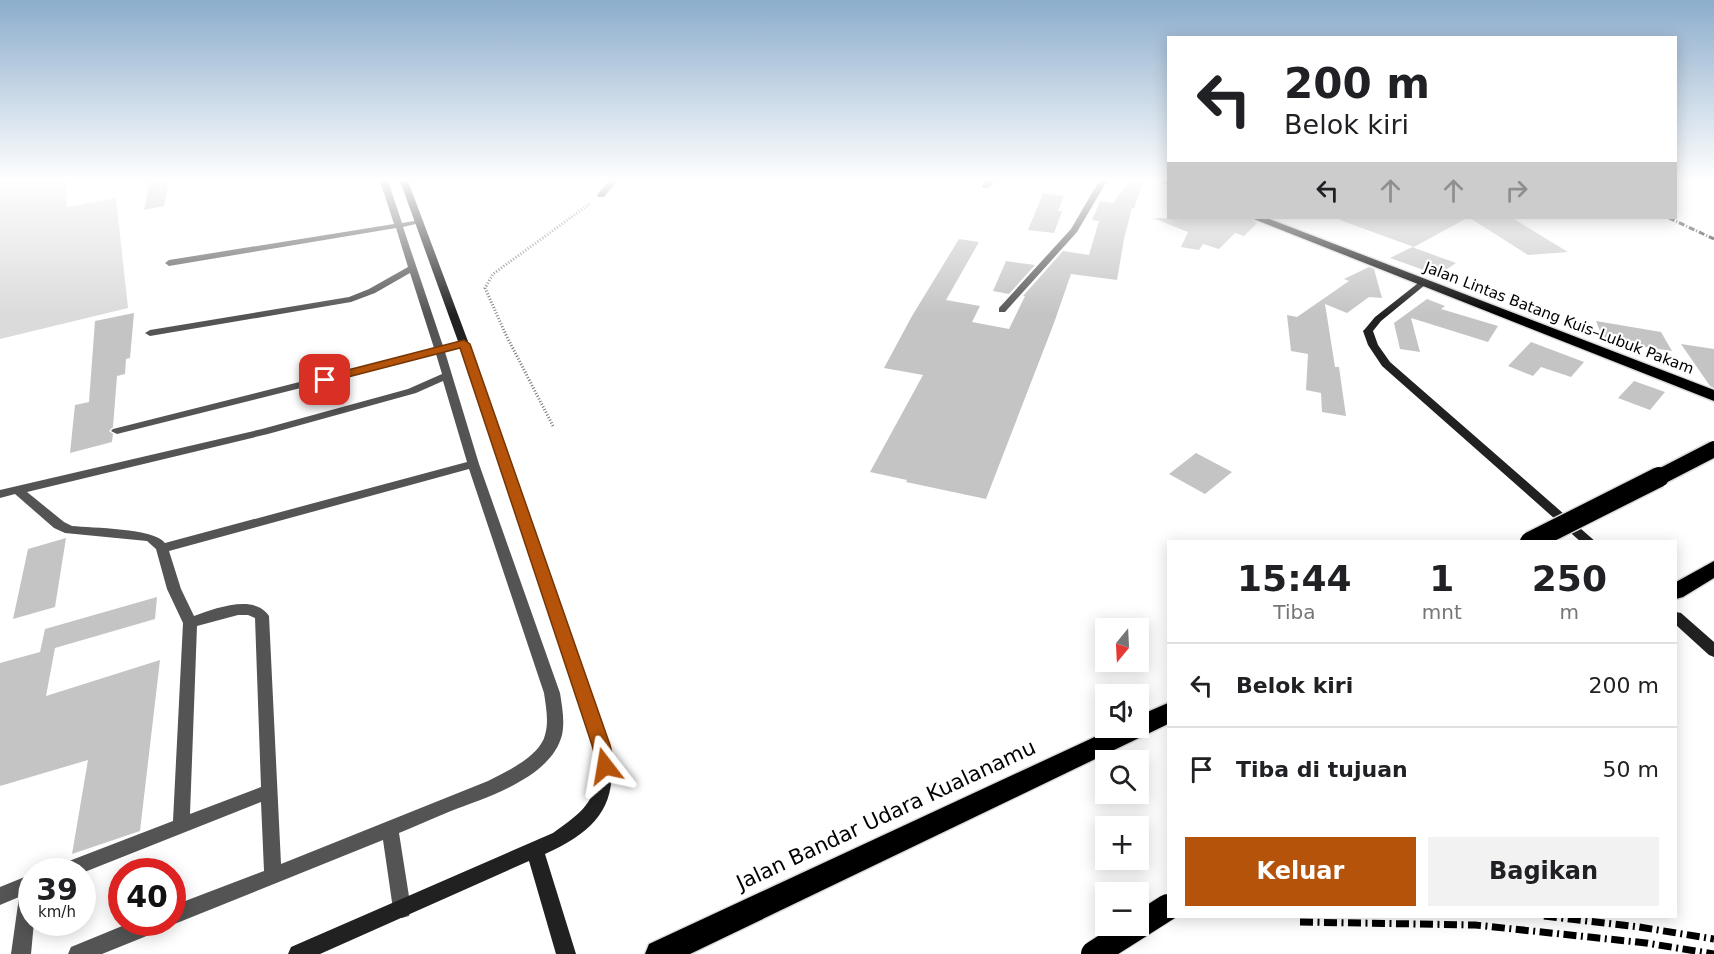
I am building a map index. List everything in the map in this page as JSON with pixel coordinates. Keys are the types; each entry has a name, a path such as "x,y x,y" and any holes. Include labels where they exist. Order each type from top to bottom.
{"highway":[{"name":"Jalan Lintas Batang Kuis–Lubuk Pakam","path":"1276,226 1714,396"},
{"path":"1534,540 1714,449"},
{"path":"1677,591 1714,568"},
{"name":"Jalan Bandar Udara Kualanamu","path":"1149,722 1167,712"},
{"name":"Jalan Bandar Udara Kualanamu","path":"659,954 1115,738"},
{"path":"1094,954 1167,909"}],"street":[{"path":"169,263 395,226"},
{"path":"186,910 390,829 514,776 535,762 549,745 555,728 552,693 473,464 440,351 398,226"},
{"path":"298,954 559,839 581,824 596,808 605,787 605,766 601,745 421,226"},
{"path":"1002,310 1077,226"},
{"path":"150,333 351,299 372,291 412,268"},
{"path":"1422,283 1378,319 1368,331 1373,345 1386,364 1588,540"},
{"path":"117,431 464,344"},
{"path":"0,494 331,414 412,391 446,376"},
{"path":"162,548 473,464"},
{"path":"18,490 59,525 70,530 149,537 157,541 162,548 174,589 190,623 181,826"},
{"path":"190,623 237,610 254,610 262,616 273,876"},
{"path":"1677,618 1714,651"},
{"path":"96,859 270,792"},
{"path":"390,829 402,909"},
{"path":"535,850 566,954"},
{"path":"0,896 18,889"},
{"path":"21,954 24,936"},
{"path":"78,954 122,936"}],"path":[{"path":"553,426 506,335 485,288 498,270 559,226"}],"shaded area":[{"path":"0,226 119,226 128,308 0,339"}],"building":[{"path":"1030,226 1057,226 1054,233 1028,230"},
{"path":"1098,226 1127,226 1117,280 1071,274 986,499 870,472 923,375 884,368 912,316 959,239 979,242 946,300 980,306 972,322 1009,329 1025,296 1023,296 1063,251 1089,255"},
{"path":"1172,226 1254,226 1244,236 1235,233 1219,249 1203,244 1199,250 1181,247 1188,232"},
{"path":"1355,226 1453,226 1414,247"},
{"path":"1482,226 1524,226 1568,252 1528,255"},
{"path":"1412,247 1456,263 1438,275 1390,258"},
{"path":"1006,261 1035,265 1009,294 993,291"},
{"path":"1369,267 1374,269 1382,298 1369,297 1347,313 1325,304 1335,367 1339,367 1346,416 1322,412 1321,393 1306,390 1308,354 1291,351 1287,315 1297,317 1349,281 1344,279"},
{"path":"1427,299 1445,306 1441,309 1498,326 1488,342 1411,318 1420,352 1400,349 1394,323"},
{"path":"134,313 130,358 126,359 125,374 117,376 113,427 109,431 113,434 112,442 70,453 75,405 89,402 95,321"},
{"path":"1596,321 1661,332 1672,351 1604,341"},
{"path":"1531,342 1584,362 1571,377 1541,367 1533,376 1508,366"},
{"path":"1681,344 1714,349 1714,388 1710,386"},
{"path":"1634,381 1665,392 1650,410 1618,398"},
{"path":"1196,453 1232,472 1205,494 1169,474"},
{"path":"66,538 55,607 13,619 28,549"},
{"path":"157,597 155,619 55,648 46,696 160,660 140,831 72,854 88,760 0,786 0,663 40,652 45,629"}],"railway":[{"path":"1685,226 1714,239"},
{"path":"1561,918 1714,939"},
{"path":"1300,922 1475,925 1646,943 1714,954"}],"route":[{"path":"325,380 464,344 601,745 605,766"}]}
